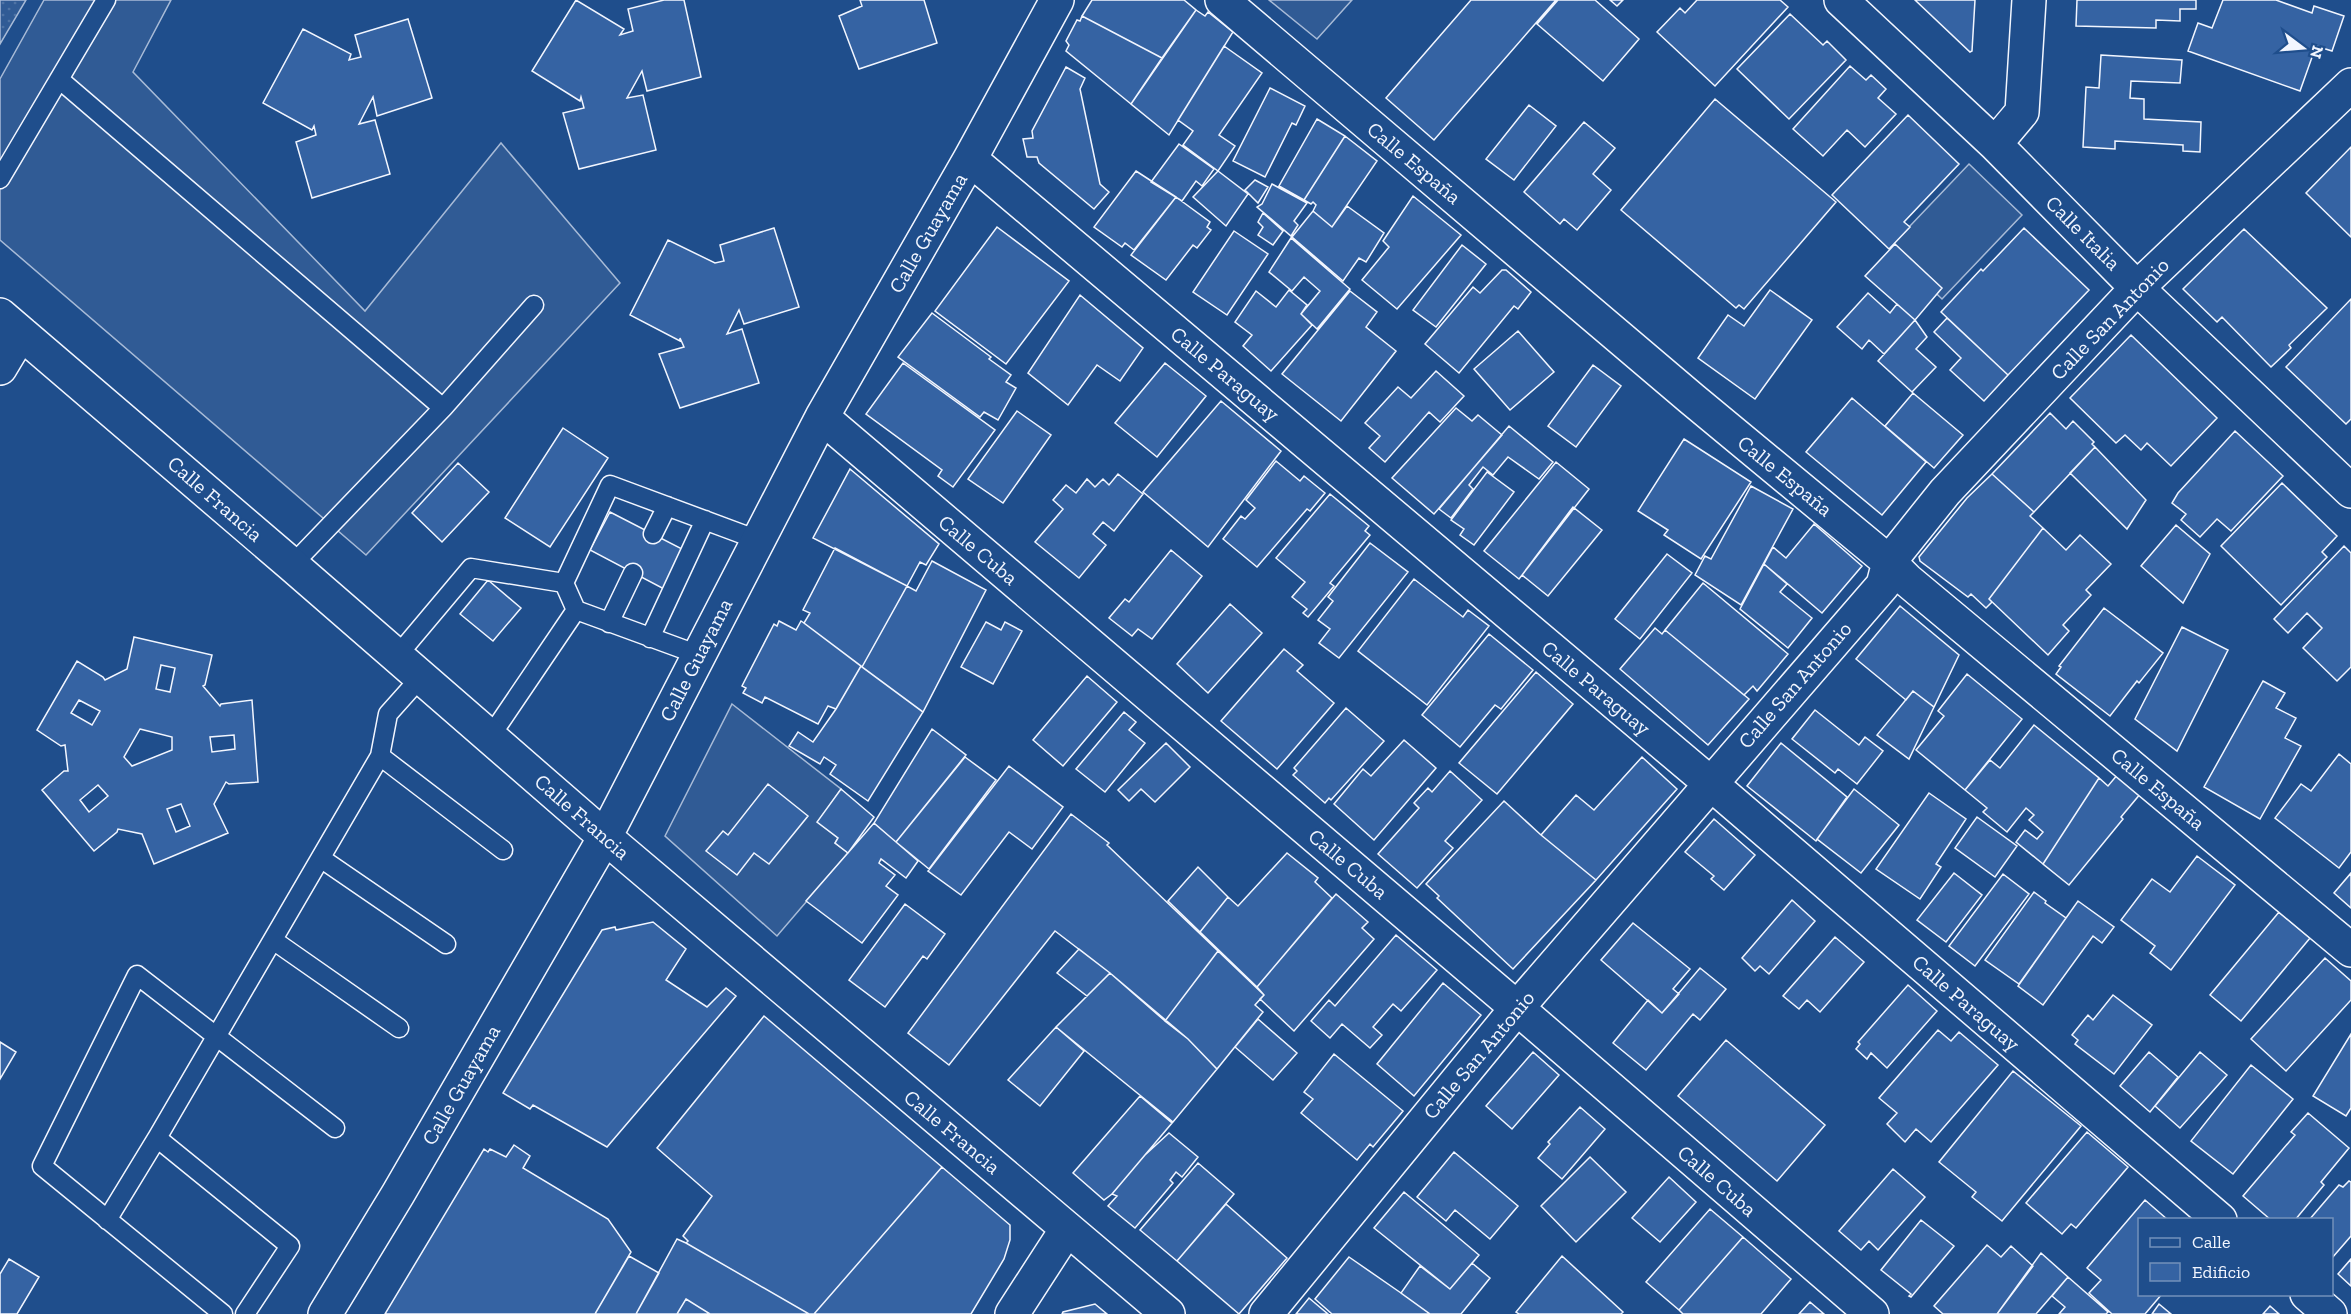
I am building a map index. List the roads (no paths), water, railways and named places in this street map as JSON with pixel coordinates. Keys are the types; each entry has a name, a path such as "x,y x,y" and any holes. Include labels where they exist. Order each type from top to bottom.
{"street":[{"name":"Calle Guayama","path":"325,1314 404,1184 604,837 822,417 970,159 1057,0"},
{"name":"Calle España","path":"1222,0 1683,392 2351,950"},
{"name":"Calle Italia","path":"1841,0 1995,144 2137,288 2351,490"},
{"path":"1995,144 2022,112 2030,0"},
{"name":"Calle San Antonio","path":"1266,1314 1518,1008 1883,585 1889,562 1945,492 2137,288 2351,85"},
{"name":"Calle Paraguay","path":"970,159 1710,783 2218,1218"},
{"path":"0,368 11,324"},
{"name":"Calle Francia","path":"11,324 604,837 1168,1314"},
{"name":"Calle Cuba","path":"822,417 1518,1008 1872,1314"},
{"path":"1012,1314 1067,1229"},
{"path":"2309,1296 2330,1314"}],"lane":[{"path":"0,179 106,0"},
{"path":"59,79 443,408"},
{"path":"292,565 443,408 534,305"},
{"path":"699,656 576,610 564,582 610,485 758,540"},
{"path":"653,534 668,506"},
{"path":"650,638 705,520"},
{"path":"397,656 471,568 564,582"},
{"path":"609,623 633,573"},
{"path":"490,737 576,610"},
{"path":"107,1220 218,1037 380,756 388,714 421,677"},
{"path":"380,756 503,850"},
{"path":"322,859 446,944"},
{"path":"273,940 399,1028"},
{"path":"223,1314 42,1166 137,975 335,1128"},
{"path":"157,1138 290,1246 245,1314"}]}
